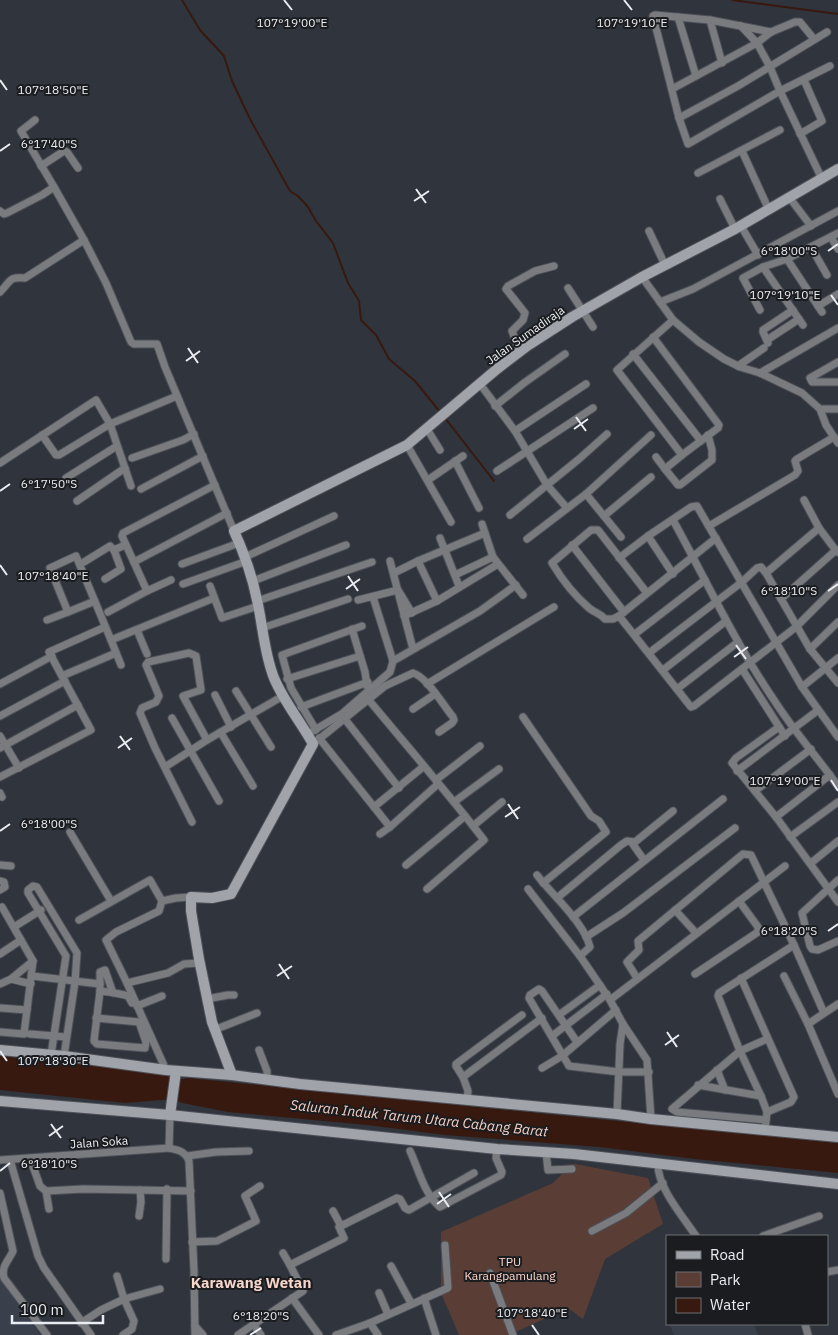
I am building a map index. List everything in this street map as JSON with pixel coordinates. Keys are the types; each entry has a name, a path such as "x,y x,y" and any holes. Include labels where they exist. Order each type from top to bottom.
{"street":[{"path":"771,32 710,20 655,15 653,17 687,143 689,144 780,91 830,66"},
{"path":"678,17 696,76"},
{"path":"710,20 722,63"},
{"path":"672,89 722,63 771,32 797,22 800,22 814,39"},
{"path":"740,26 756,43 770,67 822,179"},
{"path":"679,118 770,67 826,32"},
{"path":"800,134 822,121 804,80"},
{"path":"35,120 21,131 84,240 106,283 129,339 134,344 158,344 177,396 246,559 258,603 268,659 282,696 390,827"},
{"path":"698,173 780,130"},
{"path":"41,166 64,151 67,152 78,168"},
{"path":"742,151 769,210"},
{"name":"Jalan Sumadiraja","path":"234,531 407,445 520,352 582,311 642,277 738,228 789,196 838,169"},
{"path":"0,210 4,214 7,213 54,187"},
{"path":"789,196 811,226"},
{"path":"720,199 758,255"},
{"path":"660,302 693,289 838,211"},
{"path":"649,231 665,265"},
{"path":"760,310 742,278 763,267 788,259 838,233"},
{"path":"831,237 838,249"},
{"path":"0,292 15,277 25,278 84,240"},
{"path":"811,247 827,275"},
{"path":"788,259 820,309 838,294"},
{"path":"520,352 512,331 523,320 524,313 506,289 535,271 554,266"},
{"path":"738,366 766,344 801,322 763,267"},
{"path":"642,277 673,320 699,342 738,366 760,373 802,393 820,409 826,425 836,440 797,459 795,461 798,471 795,475 709,526"},
{"path":"568,288 593,328"},
{"path":"766,344 763,330 793,310"},
{"path":"673,320 617,368 617,372 682,455"},
{"path":"760,373 838,328"},
{"path":"653,337 719,425 718,428 665,469"},
{"path":"495,406 565,354"},
{"path":"633,354 701,441"},
{"path":"838,362 810,378 812,382 838,382"},
{"path":"480,384 515,431 548,484 566,508"},
{"path":"515,431 586,384"},
{"path":"42,435 58,456 110,424 177,396"},
{"path":"0,463 96,400 110,424 131,486"},
{"path":"497,471 593,408"},
{"path":"823,409 838,409"},
{"path":"427,429 440,450"},
{"path":"132,458 183,440 194,434"},
{"path":"510,515 606,434"},
{"path":"527,539 586,494 651,435"},
{"path":"656,456 678,485 680,485 712,460 712,450 708,436"},
{"path":"407,445 451,522"},
{"path":"66,478 117,446"},
{"path":"141,489 203,456"},
{"path":"428,480 463,456"},
{"path":"455,461 479,508"},
{"path":"77,501 125,468"},
{"path":"604,516 652,477"},
{"path":"147,591 125,545 123,533 215,485"},
{"path":"586,494 621,537"},
{"path":"781,599 837,551 819,528 804,500"},
{"path":"619,558 648,536 694,506 697,506 802,687 818,711 836,732"},
{"path":"134,562 227,513"},
{"path":"183,584 246,559 334,516"},
{"path":"673,520 726,621 750,662 794,730 838,786"},
{"path":"482,524 493,557 523,595"},
{"path":"766,572 819,528"},
{"path":"647,593 598,530 594,529 552,561 553,565 578,597 591,610 609,620 622,614 716,538"},
{"path":"394,573 485,533"},
{"path":"648,536 673,574"},
{"path":"440,538 460,586"},
{"path":"182,564 239,543"},
{"path":"114,550 125,545"},
{"path":"253,581 346,545"},
{"path":"84,562 111,546 121,569 106,579"},
{"path":"572,546 622,614 634,634 689,706 694,706 777,643 838,585"},
{"path":"68,612 50,568 76,556 121,665"},
{"path":"455,575 493,557"},
{"path":"390,561 413,649"},
{"path":"418,561 437,601"},
{"path":"210,586 222,618 372,562"},
{"path":"404,616 437,601 498,564"},
{"path":"649,653 742,582 757,568 763,568 810,649 838,683"},
{"path":"108,612 171,580"},
{"path":"634,634 705,580"},
{"path":"393,661 480,611 516,585"},
{"path":"358,600 398,590"},
{"path":"398,590 412,613"},
{"path":"314,737 344,718 390,672 393,661 373,597"},
{"path":"111,640 214,598"},
{"path":"262,628 348,599"},
{"path":"48,620 95,601"},
{"path":"427,684 554,607"},
{"path":"663,670 726,621"},
{"path":"810,649 838,622"},
{"path":"314,737 287,680 282,658 283,653 362,626"},
{"path":"0,777 91,730 49,652 105,627"},
{"path":"352,629 368,682 368,695 423,767 484,840 427,889"},
{"path":"137,630 147,654"},
{"path":"677,689 738,642"},
{"path":"0,716 64,679 116,653"},
{"path":"192,822 140,712 142,708 156,702 159,696 148,672 146,665 148,662 189,653 196,656 201,690 183,696 207,740"},
{"path":"0,684 52,656"},
{"path":"287,680 360,656"},
{"path":"802,687 838,658"},
{"path":"742,669 785,736"},
{"path":"162,901 191,897 212,898 231,894 314,737 368,695 413,673 419,675 436,694 454,720 439,732"},
{"path":"301,707 368,682"},
{"path":"236,691 271,747"},
{"path":"413,709 436,694"},
{"path":"215,695 231,727"},
{"path":"165,767 282,696"},
{"path":"3,747 78,705"},
{"path":"737,770 818,711"},
{"path":"523,717 591,816 599,821 606,832 543,883"},
{"path":"172,718 219,800"},
{"path":"344,718 399,788"},
{"path":"779,727 733,760 732,763 776,817 838,902"},
{"path":"221,733 253,786"},
{"path":"0,736 3,747 19,768"},
{"path":"380,834 480,746"},
{"path":"755,791 810,750"},
{"path":"374,807 423,767"},
{"path":"454,802 499,769"},
{"path":"776,817 830,775"},
{"path":"573,917 723,799"},
{"path":"473,826 502,802"},
{"path":"790,837 838,802"},
{"path":"632,843 673,811"},
{"path":"406,865 465,816"},
{"path":"586,937 623,913 734,828"},
{"path":"70,832 111,902"},
{"path":"558,898 627,841 632,843 644,860"},
{"path":"810,863 838,841"},
{"path":"637,978 627,962 639,950 637,943 743,854 751,855 824,1013"},
{"path":"0,865 11,866"},
{"path":"552,1036 637,978 785,866"},
{"path":"537,875 558,898 586,937 590,947 580,956"},
{"path":"79,920 150,880 162,901 159,911 116,932 106,940 128,983 137,1006 172,1072 169,1148 180,1150 187,1156 191,1191 195,1335"},
{"path":"838,880 803,911 802,916 812,949 818,950 838,941"},
{"path":"0,881 4,882 5,887 0,890"},
{"path":"51,1055 66,956 28,893 30,887 37,887 77,953 75,982 64,1056"},
{"path":"528,889 580,956 647,1060 651,1119"},
{"path":"191,897 191,911 199,962 214,1030 232,1075"},
{"path":"695,974 758,932 758,927 739,901"},
{"path":"14,927 47,905"},
{"path":"0,1032 24,1034 33,961 2,907"},
{"path":"675,910 696,933"},
{"path":"0,921 7,916"},
{"path":"0,954 22,940"},
{"path":"766,1121 761,1096 740,1051 718,993 794,945"},
{"path":"0,984 11,979 33,961"},
{"path":"128,983 168,973 184,964 199,962"},
{"path":"11,979 62,980 100,988 113,993 128,996 146,1042 146,1046 143,1049 97,1044 93,1040 100,988 100,972 104,970 113,993"},
{"path":"784,976 808,1024 838,1094"},
{"path":"0,1050 64,1056 172,1072 232,1075 651,1119 766,1121 791,1102 794,1097 741,978"},
{"path":"559,1015 600,985"},
{"path":"577,1042 545,994 539,989 530,995 529,998 569,1066 619,1072 649,1072"},
{"path":"207,999 234,995"},
{"path":"137,1006 162,996"},
{"path":"808,1024 838,1004"},
{"path":"0,1008 27,1010"},
{"path":"542,1068 562,1056 616,1010"},
{"path":"214,1030 257,1013"},
{"path":"467,1100 468,1091 456,1064 522,1016"},
{"path":"96,1018 139,1022"},
{"path":"463,1077 542,1018"},
{"path":"616,1114 623,1024"},
{"path":"30,1034 66,1037"},
{"path":"768,1039 740,1051 672,1109 677,1112 766,1121 838,1137"},
{"path":"259,1050 267,1071 267,1080"},
{"path":"716,1070 725,1090"},
{"path":"698,1086 761,1096"},
{"path":"0,1101 170,1115 546,1161 572,1169"},
{"name":"Jalan Soka","path":"0,1160 169,1148"},
{"path":"187,1156 216,1152 249,1151"},
{"path":"410,1151 431,1198 442,1207 498,1177 502,1172 496,1155"},
{"path":"546,1161 574,1154 838,1184"},
{"path":"30,1158 40,1186 46,1191 49,1209"},
{"path":"10,1160 38,1256 44,1268 90,1335"},
{"path":"658,1164 658,1172 674,1204 695,1235"},
{"path":"341,1226 397,1198 400,1199 407,1210 474,1173"},
{"path":"592,1232 626,1212 663,1183"},
{"path":"192,1242 217,1241 256,1221 245,1196 260,1186"},
{"path":"46,1191 83,1189 191,1191"},
{"path":"139,1216 140,1190"},
{"path":"166,1259 167,1190"},
{"path":"0,1192 13,1251 2,1271 4,1278 47,1335"},
{"path":"290,1265 344,1238 339,1227 341,1226 333,1211"},
{"path":"781,1233 819,1216"},
{"path":"336,1335 370,1323 448,1288 445,1245"},
{"path":"238,1335 303,1291 283,1253"},
{"path":"391,1266 411,1303"},
{"path":"490,1273 513,1335"},
{"path":"118,1276 124,1298 134,1321 132,1329 123,1335"},
{"path":"81,1323 124,1298 160,1289"},
{"path":"379,1293 388,1314"},
{"path":"292,1298 318,1335"},
{"path":"424,1298 436,1335"},
{"path":"370,1323 378,1335"},
{"path":"254,1324 261,1335"},
{"path":"194,1326 204,1335"}],"shaded area":[{"path":"0,1279 40,1335 0,1335"},
{"path":"670,1325 754,1325 758,1335 674,1335"}],"green space":[{"name":"TPU Karangpamulang","path":"575,1164 648,1178 663,1224 605,1259 583,1319 568,1308 509,1335 459,1335 441,1293 441,1232 553,1183 561,1175 564,1165"}],"water":[{"name":"Saluran Induk Tarum Utara Cabang Barat","path":"0,1055 153,1071 176,1080 188,1078 838,1143 838,1173 695,1159 599,1147 445,1135 367,1125 228,1112 182,1103 175,1099 125,1103 0,1090"}],"waterway":[{"path":"182,0 200,30 224,56 232,81 250,119 290,191 298,196 308,207 333,243 348,283 359,301 361,320 376,335 389,359 415,381 440,412"},
{"path":"732,0 838,14"},
{"path":"445,418 494,481"}],"district":[{"name":"Karawang Wetan","path":"251,1282"}]}
